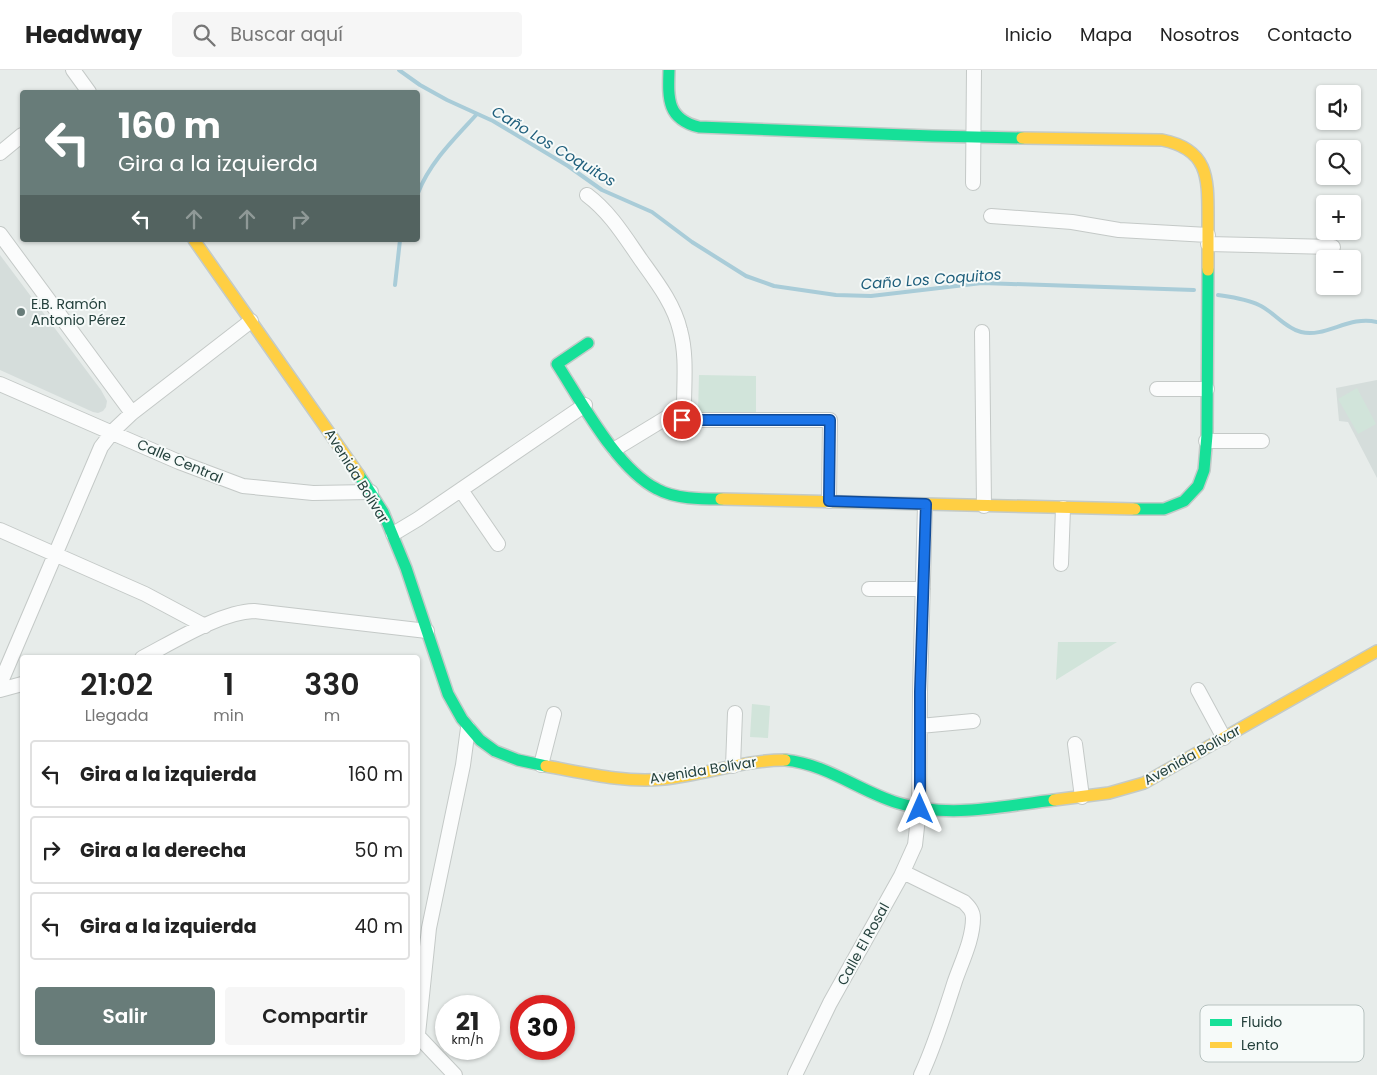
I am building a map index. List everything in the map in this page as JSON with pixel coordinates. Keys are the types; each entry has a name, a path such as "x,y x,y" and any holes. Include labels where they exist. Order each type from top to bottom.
{"street":[{"path":"73,70 83,90"},
{"path":"588,343 557,364 615,449 639,477 658,490 666,492 707,499 1157,510 1178,506 1195,490 1202,477 1206,441 1208,186 1207,175 1194,154 1180,144 1162,140 974,136 691,126 684,123 678,117 669,103 669,70"},
{"path":"973,183 974,70"},
{"path":"0,153 20,137"},
{"path":"587,195 598,203 617,226 669,303 680,328 684,346 684,407 615,449"},
{"path":"991,216 1072,222 1106,229 1208,240 1333,247"},
{"path":"0,234 132,413"},
{"name":"Avenida Bolívar","path":"195,242 371,492 383,512 393,534 448,694 456,712 473,734 495,751 512,757 541,765 598,776 647,780 666,779 769,760 786,760 824,769 873,794 920,809 962,811 1082,797 1117,792 1144,783 1377,651"},
{"path":"0,684 102,447 112,433 132,413 252,321"},
{"path":"982,332 984,506"},
{"name":"Calle Central","path":"0,384 216,477 242,486 313,493 371,492"},
{"path":"1157,390 1207,389"},
{"path":"393,534 585,405"},
{"path":"662,420 830,420 829,501"},
{"path":"1206,441 1262,441"},
{"path":"461,490 498,544"},
{"name":"Calle El Rosal","path":"794,1075 830,1003 903,872 915,845 920,809 920,726 926,504"},
{"path":"1061,564 1063,508"},
{"path":"0,530 144,594 205,626"},
{"path":"869,589 923,589"},
{"path":"148,655 205,626 243,611 427,631"},
{"path":"0,690 20,685"},
{"path":"1198,690 1224,738"},
{"path":"733,766 735,713"},
{"path":"541,765 554,714"},
{"path":"920,726 973,720"},
{"path":"420,1016 429,928 463,766 468,728"},
{"path":"1075,744 1082,797"},
{"path":"903,872 964,902 970,908 973,917 967,947 934,1045 921,1075"},
{"path":"420,1037 455,1075"}],"shaded area":[{"name":"E.B. Ramón Antonio Pérez","path":"0,255 101,390 107,401 103,411 93,412 0,370"},
{"path":"1377,380 1377,478 1348,422 1339,421 1336,388"}],"green space":[{"path":"699,375 756,376 756,414 698,413"},
{"path":"1357,388 1376,424 1358,434 1338,399"},
{"path":"1058,642 1117,642 1056,680"},
{"path":"752,704 770,706 768,738 750,737"}],"waterway":[{"name":"Caño Los Coquitos","path":"399,70 420,85 447,100 493,121 568,166 602,190 652,212 692,242 746,276 774,286 836,295 871,296 982,283 1194,290"},
{"path":"420,189 436,161 477,114"},
{"path":"395,285 400,242"},
{"name":"Caño Los Coquitos","path":"1218,295 1259,305 1290,327 1301,332 1319,332 1357,321 1377,322"}],"traffic: fast":[{"path":"669,70 670,99 675,113 681,119 699,127 1022,138"},
{"path":"1135,509 1164,509 1184,501 1198,486 1204,470 1207,435 1208,270"},
{"path":"588,343 557,364 589,415 614,450 642,479 657,489 672,495 688,498 721,499"},
{"path":"359,475 383,512 406,568 448,694 462,719 480,740 495,751 518,760 546,766"},
{"path":"785,760 829,772 884,798 917,808 956,811 976,810 1054,800"}],"traffic: slow":[{"path":"1022,138 1162,140 1189,150 1197,158 1206,177 1208,270"},
{"path":"195,242 359,475"},
{"path":"721,499 1135,509"},
{"path":"1054,800 1109,793 1144,783 1377,651"},
{"path":"546,766 605,777 649,780 679,777 754,762 785,760"}],"place":[{"name":"E.B. Ramón Antonio Pérez","path":"21,312"}],"route":[{"path":"682,420 830,420 829,501 926,504 920,692 920,809"}]}
